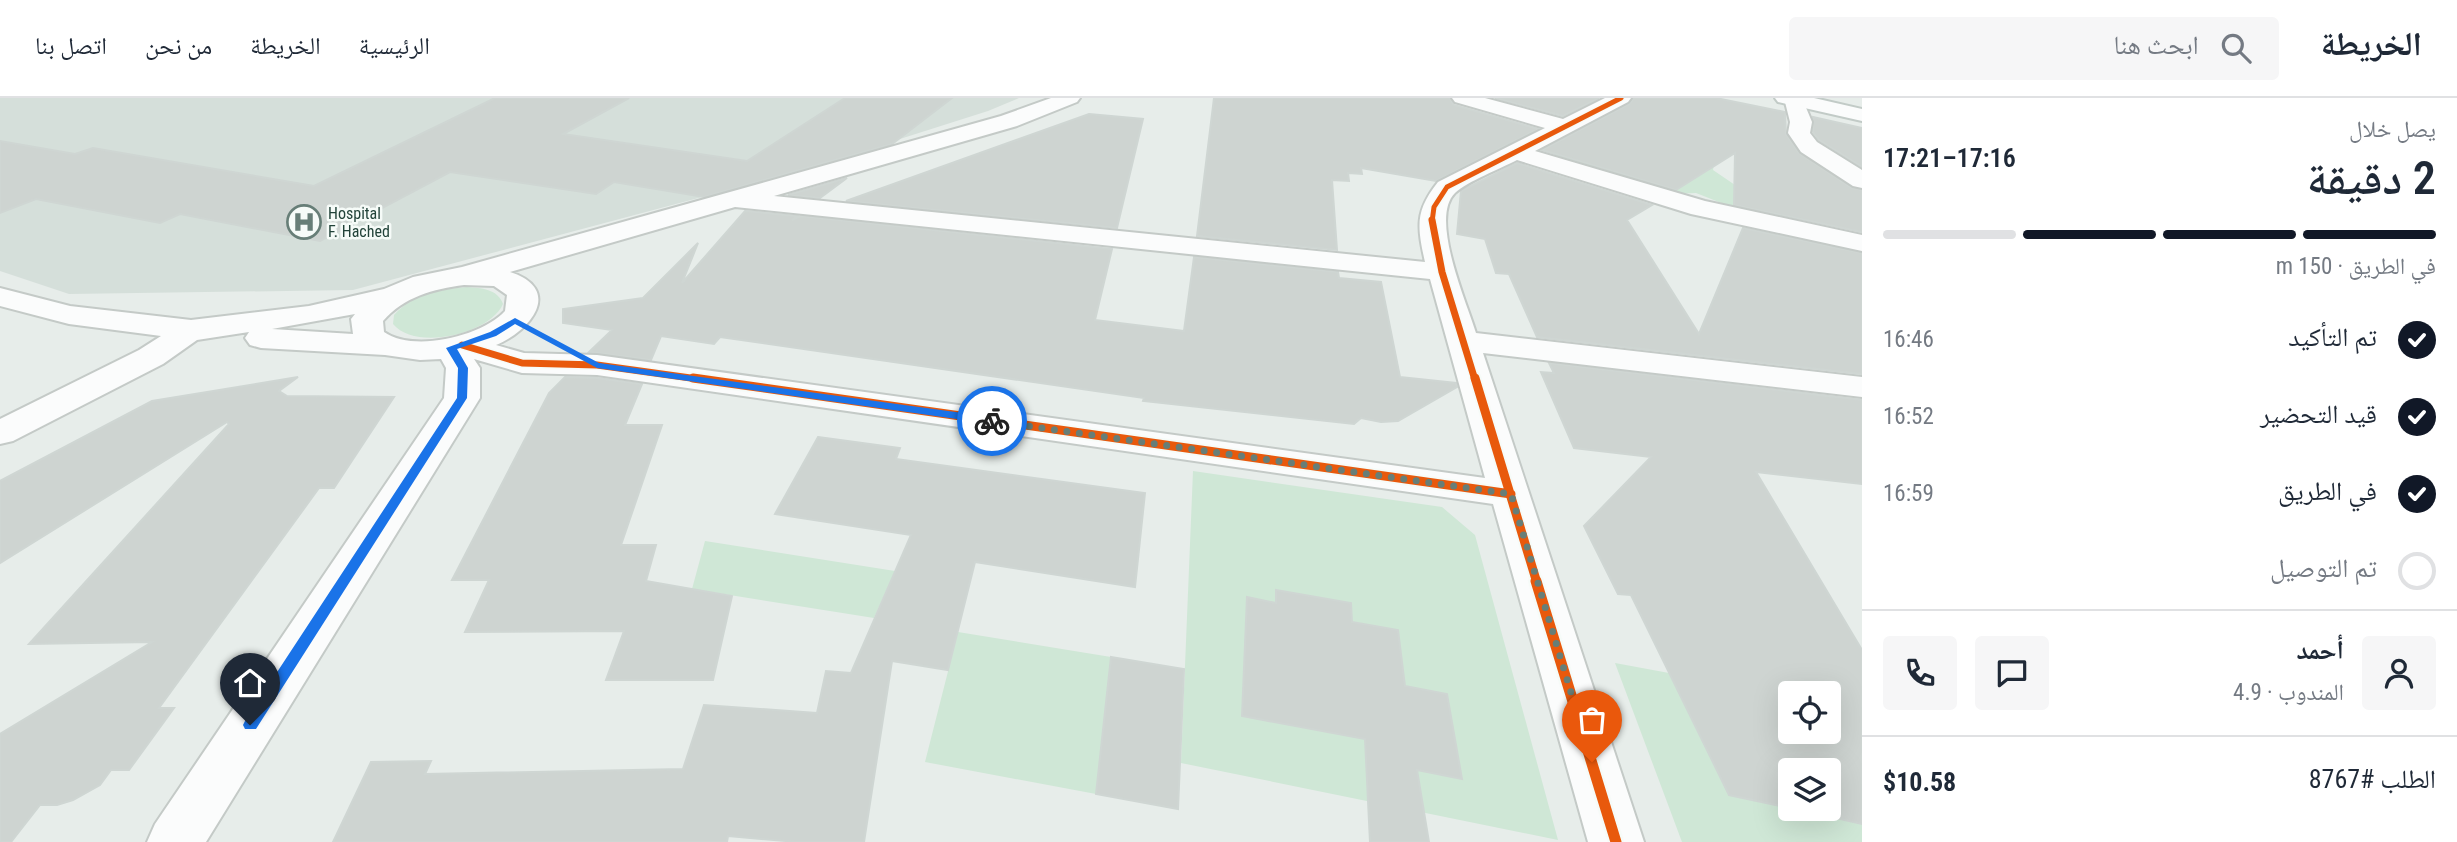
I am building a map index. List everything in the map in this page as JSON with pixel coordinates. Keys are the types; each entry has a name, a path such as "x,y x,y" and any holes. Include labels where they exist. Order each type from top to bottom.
{"street":[{"path":"0,433 151,357 190,330 309,315 390,297 425,283 464,276 1009,121 1070,98"},
{"path":"1462,98 1563,126"},
{"path":"1616,842 1465,341 1441,272 1430,218 1434,201 1447,187 1621,98"},
{"path":"1789,99 1862,115"},
{"path":"1789,99 1801,122 1799,133 1809,147 1862,181"},
{"path":"1514,152 1700,208 1862,243"},
{"path":"731,199 1441,272"},
{"path":"0,297 69,315 279,340 384,346 414,351 457,346 493,334 572,262 628,229"},
{"path":"464,276 502,279 535,296 597,365"},
{"path":"384,346 371,339 366,329 367,319 376,307 390,297"},
{"path":"1465,341 1862,387"},
{"path":"457,346 522,363 597,365 1511,494"},
{"path":"175,842 462,398 463,368 457,346"}],"shaded area":[{"name":"Hospital F. Hached","path":"0,98 1019,98 988,111 796,172 353,290 69,294 0,271"}],"green space":[{"path":"1688,133 1745,155 1716,154 1713,170 1735,185 1734,208 1696,193 1672,194 1560,161 1550,149"},
{"path":"467,287 493,292 501,299 503,304 495,315 483,324 451,336 434,338 403,332 393,324 394,315 418,297"},
{"path":"1193,471 1442,507 1475,535 1558,840 1181,763"},
{"path":"705,541 895,571 874,618 692,589"},
{"path":"958,632 1111,657 1096,794 925,762"},
{"path":"1615,663 1669,673 1729,795 1778,806 1778,821 1841,819 1862,824 1862,842 1682,842"}],"building":[{"path":"495,98 629,98 563,134 747,161 845,98 952,98 892,144 704,197 614,182 596,194 450,172 320,241 180,214 160,223 36,199 0,213 0,141 75,154 93,148 314,186"},
{"path":"1214,98 1449,98 1454,105 1538,129 1436,181 1361,168 1362,174 1348,173 1349,181 1332,180 1337,250 1197,236"},
{"path":"1495,98 1599,98 1563,116"},
{"path":"1634,98 1716,98 1785,112 1786,134 1799,153 1852,188 1862,190 1862,232 1734,205 1735,153 1676,190 1542,150 1629,104"},
{"path":"1089,114 1143,119 1117,228 846,201"},
{"path":"1813,117 1862,128 1862,167 1819,140 1813,132"},
{"path":"1517,163 1652,205 1627,220 1699,334 1743,228 1862,253 1862,374 1537,337 1509,274 1496,273 1485,239 1457,234 1461,191"},
{"path":"847,178 820,198 788,195"},
{"path":"745,211 797,216 792,220 801,216 1112,249 1095,320 1184,331 1194,257 1338,272 1339,278 1381,282 1400,377 1456,383 1457,387 1398,421 1381,422 1361,418 1354,424 1143,401 1144,398 720,337 714,344 661,336 651,360 589,352 612,330 563,323 563,309 643,298 698,243 682,283"},
{"path":"1549,363 1862,400 1862,484 1756,472 1862,650 1862,824 1841,819 1841,758 1778,758 1778,805 1729,795 1631,595 1618,594 1584,526 1651,457 1574,448 1541,372 1554,373"},
{"path":"298,377 279,391 287,396 394,397 334,488 319,488 159,708 174,708 129,770 111,770 100,785 73,800 57,805 40,805 11,842 0,842 0,734 152,642 29,644 229,424 227,422 0,563 0,481 152,401"},
{"path":"565,377 642,384 625,425 662,425 621,545 656,545 646,581 732,596 713,680 606,680 624,631 465,632 489,580 452,580 549,393"},
{"path":"818,437 900,448 896,459 1145,493 1135,587 975,562 948,670 892,661 864,842 797,842 728,836 727,842 333,842 371,762 431,761 425,774 683,769 704,705 817,713 826,671 851,673 911,535 775,514"},
{"path":"1276,590 1351,603 1352,622 1398,630 1405,686 1447,694 1462,779 1417,770 1429,842 1370,842 1365,739 1242,716 1247,597 1276,603"},
{"path":"1111,657 1184,669 1178,809 1096,794"}],"cycle path":[{"path":"1616,842 1442,272 1432,217 1434,207 1447,187 1621,98"},
{"path":"462,345 522,363 597,365 1511,494"}],"way so far":[{"path":"992,421 1511,494 1592,762"}],"place":[{"name":"Hospital F. Hached","path":"304,222"}],"route":[{"path":"250,725 462,398 463,368 451,348 493,334 515,320 597,365 992,421"}]}
